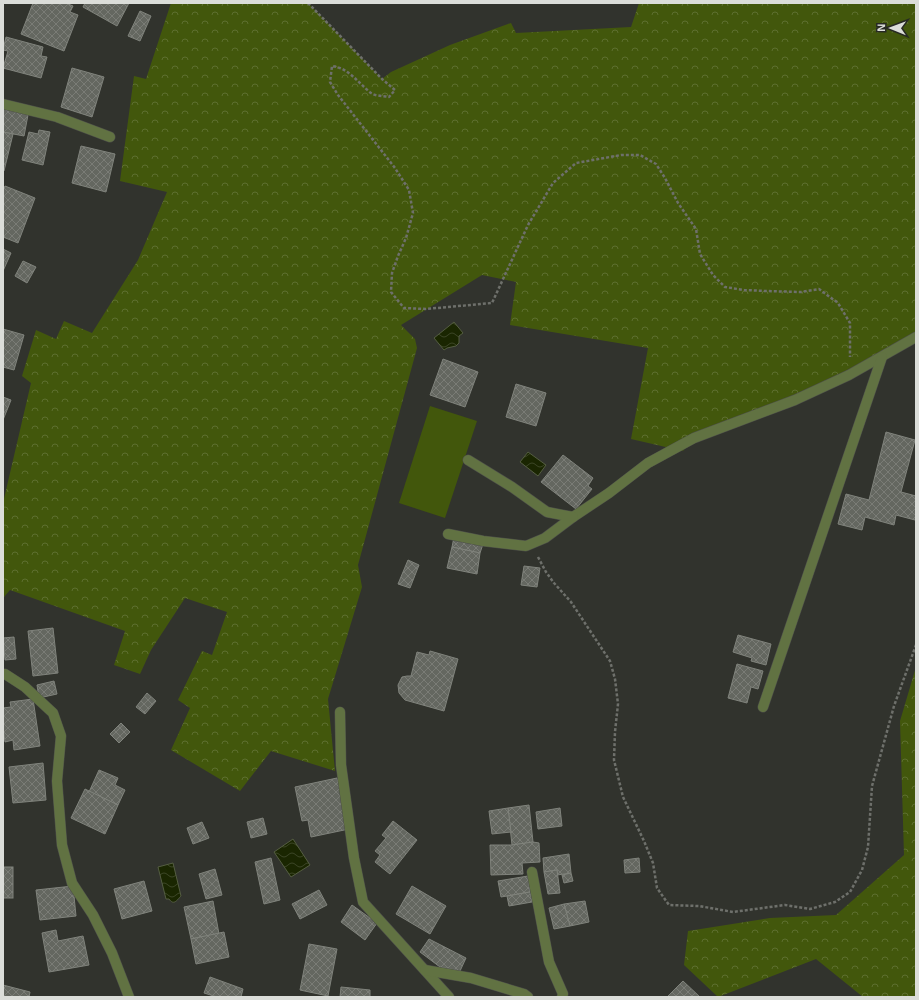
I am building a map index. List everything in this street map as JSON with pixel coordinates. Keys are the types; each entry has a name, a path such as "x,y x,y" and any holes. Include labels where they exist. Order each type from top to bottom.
{"street":[{"path":"3,104 58,117 110,137"},
{"path":"448,534 483,541 526,546 532,544 545,538 648,462 694,438 795,400 849,376 916,337"},
{"path":"763,707 882,357"},
{"path":"468,460 512,487 547,512 573,517"},
{"path":"5,674 25,687 53,713 61,736 57,781 62,845 72,883 96,921 112,953 129,997"},
{"path":"340,712 341,765 354,858 363,902 449,997"},
{"path":"532,872 549,962 563,994 562,997"},
{"path":"425,970 471,978 524,994 528,997"}],"path":[{"path":"308,3 382,80 395,90 389,98 372,94 358,80 340,67 332,66 330,82 338,95 396,168 409,190 413,213 406,238 392,273 391,292 404,308 426,309 492,303 528,224 553,183 576,163 621,155 640,155 656,164 678,203 696,229 700,254 713,275 725,287 744,290 801,292 819,289 838,303 850,323 849,376"},
{"path":"532,544 546,572 571,602 610,661 615,679 618,704 614,760 623,797 653,863 658,888 669,905 699,906 733,912 784,904 810,909 836,902 850,892 862,870 868,847 872,786 894,706 916,645"}],"green space":[{"path":"171,3 308,3 382,79 391,72 450,45 511,23 516,33 631,27 639,3 916,3 916,337 849,375 694,438 683,451 631,439 648,348 510,325 516,282 482,275 401,325 415,339 417,348 358,565 362,587 328,699 335,771 271,751 240,791 171,750 190,708 178,700 202,651 212,655 227,612 185,598 151,650 140,674 114,665 125,631 10,590 3,597 3,503 31,383 22,376 36,330 56,339 64,321 92,333 138,260 167,192 120,181 134,76 146,79"},
{"path":"430,406 477,421 445,518 399,503"},
{"path":"916,667 916,997 863,997 816,959 718,997 684,965 688,931 770,918 836,915 904,855 900,721"}],"water":[{"path":"454,322 463,333 459,336 459,343 456,346 444,350 434,338"},
{"path":"528,452 546,465 538,476 520,462"},
{"path":"293,839 310,865 291,877 274,852"},
{"path":"173,863 181,896 177,901 172,902 169,899 166,899 158,867"}],"building":[{"path":"33,3 66,3 73,6 70,12 78,15 64,51 21,34"},
{"path":"85,3 129,3 117,26 83,7"},
{"path":"140,11 151,16 140,41 128,36"},
{"path":"6,37 43,47 41,56 47,57 41,78 3,68 8,51 3,50"},
{"path":"72,68 104,77 92,117 61,107"},
{"path":"3,109 28,115 24,136 3,132"},
{"path":"39,130 50,132 43,165 22,160 29,132 38,134"},
{"path":"3,132 13,134 4,171 3,170"},
{"path":"81,146 115,154 106,192 72,183"},
{"path":"5,186 35,198 18,243 3,237 3,190"},
{"path":"3,249 11,253 3,271"},
{"path":"23,261 36,267 27,283 15,276"},
{"path":"3,329 24,335 14,370 3,367"},
{"path":"443,359 478,372 465,407 430,395"},
{"path":"516,384 546,393 536,426 506,417"},
{"path":"3,397 11,400 3,420"},
{"path":"886,432 915,440 901,492 916,496 915,520 896,515 894,525 865,517 862,530 838,524 846,494 869,500"},
{"path":"563,455 593,478 588,486 592,489 576,509 541,482"},
{"path":"454,537 483,544 480,553 452,547"},
{"path":"452,547 480,553 477,574 447,568"},
{"path":"408,560 419,565 410,588 398,584"},
{"path":"524,566 540,568 537,587 521,585"},
{"path":"53,628 58,673 33,676 28,631"},
{"path":"738,635 771,644 766,665 751,661 752,658 733,652"},
{"path":"14,637 16,659 5,660 3,638"},
{"path":"430,651 458,659 444,711 405,700 399,693 398,685 402,677 411,676 417,652 429,655"},
{"path":"737,664 763,671 758,689 751,687 747,703 728,698"},
{"path":"54,681 57,694 39,698 37,685"},
{"path":"147,693 156,701 145,714 136,707"},
{"path":"33,699 40,746 14,750 13,740 5,742 3,708 11,707 10,702"},
{"path":"121,723 130,732 119,743 110,734"},
{"path":"43,763 46,800 13,803 9,767"},
{"path":"99,770 118,778 115,785 125,790 118,805 89,792"},
{"path":"337,778 349,829 311,837 308,820 302,821 295,787"},
{"path":"85,789 118,805 105,834 71,818"},
{"path":"529,805 533,842 512,845 508,808"},
{"path":"508,808 511,832 492,834 489,811"},
{"path":"560,808 562,826 538,829 536,812"},
{"path":"263,818 267,834 251,838 247,822"},
{"path":"393,821 417,840 390,874 375,862 380,855 375,851 386,838 382,835"},
{"path":"202,822 209,838 193,844 187,828"},
{"path":"533,842 539,843 540,862 522,863 523,874 491,875 490,845 512,845"},
{"path":"569,854 571,873 557,875 557,870 544,872 543,858"},
{"path":"271,858 280,900 264,904 255,862"},
{"path":"639,858 640,872 625,873 624,860"},
{"path":"3,867 13,867 13,898 3,898"},
{"path":"215,869 222,895 206,899 199,874"},
{"path":"557,870 560,893 548,894 544,872"},
{"path":"571,873 573,881 564,883 562,875"},
{"path":"528,876 530,892 501,897 498,881"},
{"path":"144,881 152,911 122,919 114,889"},
{"path":"73,886 76,916 40,920 36,890"},
{"path":"412,886 446,906 430,934 396,914"},
{"path":"319,890 327,905 300,919 292,904"},
{"path":"530,892 532,902 509,906 507,896"},
{"path":"213,901 219,934 191,939 184,907"},
{"path":"585,901 589,922 570,926 564,904"},
{"path":"564,904 570,926 554,929 549,908"},
{"path":"352,905 377,923 365,940 341,922"},
{"path":"56,930 58,941 83,936 89,965 49,972 42,933"},
{"path":"224,932 229,957 196,964 191,939"},
{"path":"429,939 466,958 460,971 440,967 420,952"},
{"path":"309,944 337,949 328,996 300,990"},
{"path":"210,977 243,989 241,997 217,997 204,993"},
{"path":"683,981 700,997 667,997"},
{"path":"3,985 30,992 29,997 3,997"},
{"path":"341,987 370,990 370,997 340,997"}]}
